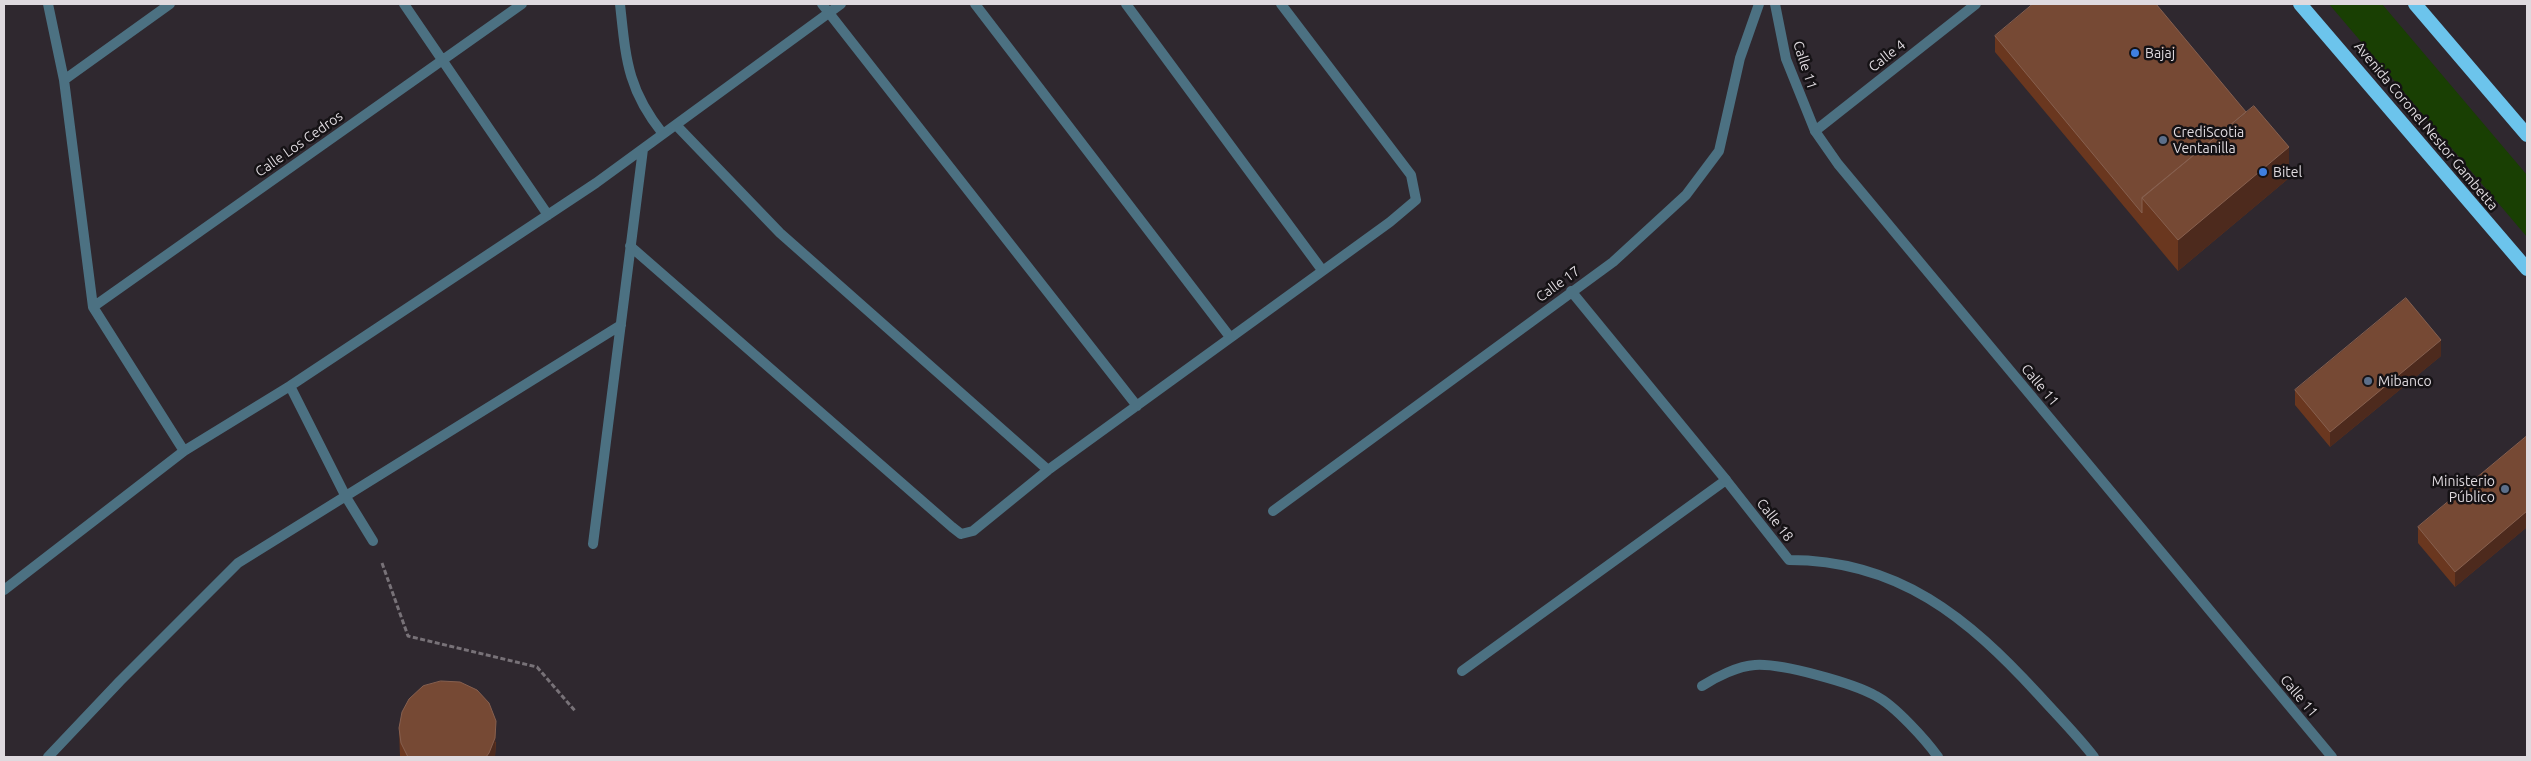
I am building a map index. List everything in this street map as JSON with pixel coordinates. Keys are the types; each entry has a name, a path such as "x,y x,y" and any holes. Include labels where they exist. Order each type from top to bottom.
{"highway":[{"name":"Avenida Coronel Nestor Gambetta","path":"2300,4 2527,269"},
{"path":"2415,4 2527,135"}],"street":[{"path":"48,4 64,80 93,307 184,451"},
{"path":"64,80 170,4"},
{"path":"404,4 548,215"},
{"name":"Calle Los Cedros","path":"93,307 522,4"},
{"path":"620,4 630,79 647,114 663,134"},
{"path":"4,590 184,451 290,386 548,215 676,125 826,8 841,4"},
{"path":"975,4 1230,337"},
{"path":"1126,4 1322,270"},
{"path":"630,246 962,534 973,531 1048,470 1390,222 1416,200 1411,175 1281,4"},
{"name":"Calle 17","path":"1272,511 1571,290 1613,262 1686,195 1719,151 1740,58 1759,4"},
{"name":"Calle 11","path":"1775,4 1786,59 1815,131 1838,164 2332,757"},
{"name":"Calle 4","path":"1815,131 1976,4"},
{"path":"826,8 1136,406"},
{"path":"676,125 780,233 1048,470"},
{"path":"593,544 642,150"},
{"path":"1462,671 1726,480 1571,290"},
{"path":"48,757 120,681 238,563 621,325"},
{"path":"290,386 346,497 373,540"},
{"name":"Calle 18","path":"1726,480 1789,560 1819,560 1868,571 1910,587 1953,613 2000,653 2094,757"},
{"path":"1702,686 1716,678 1755,665 1810,672 1877,696 1925,738 1938,757"}],"path":[{"path":"373,540 408,636 537,667 576,712"}],"green space":[{"path":"2329,4 2382,4 2527,175 2527,237"}],"building":[{"path":"2033,4 2156,4 2246,112 2142,198 2142,213 1995,36"},
{"path":"2254,106 2289,147 2178,240 2142,198"},
{"name":"Mibanco","path":"2406,298 2441,340 2330,432 2295,390"},
{"name":"Ministerio Público","path":"2527,436 2527,511 2455,572 2418,527"},
{"path":"441,681 460,682 477,690 489,703 496,721 495,738 486,757 408,757 401,743 399,728 402,712 409,699 423,686"}],"place":[{"name":"Bajaj","path":"2135,53"},
{"name":"CrediScotia Ventanilla","path":"2163,140"},
{"name":"Bitel","path":"2263,172"},
{"name":"Mibanco","path":"2368,381"},
{"name":"Ministerio Público","path":"2505,489"}]}
